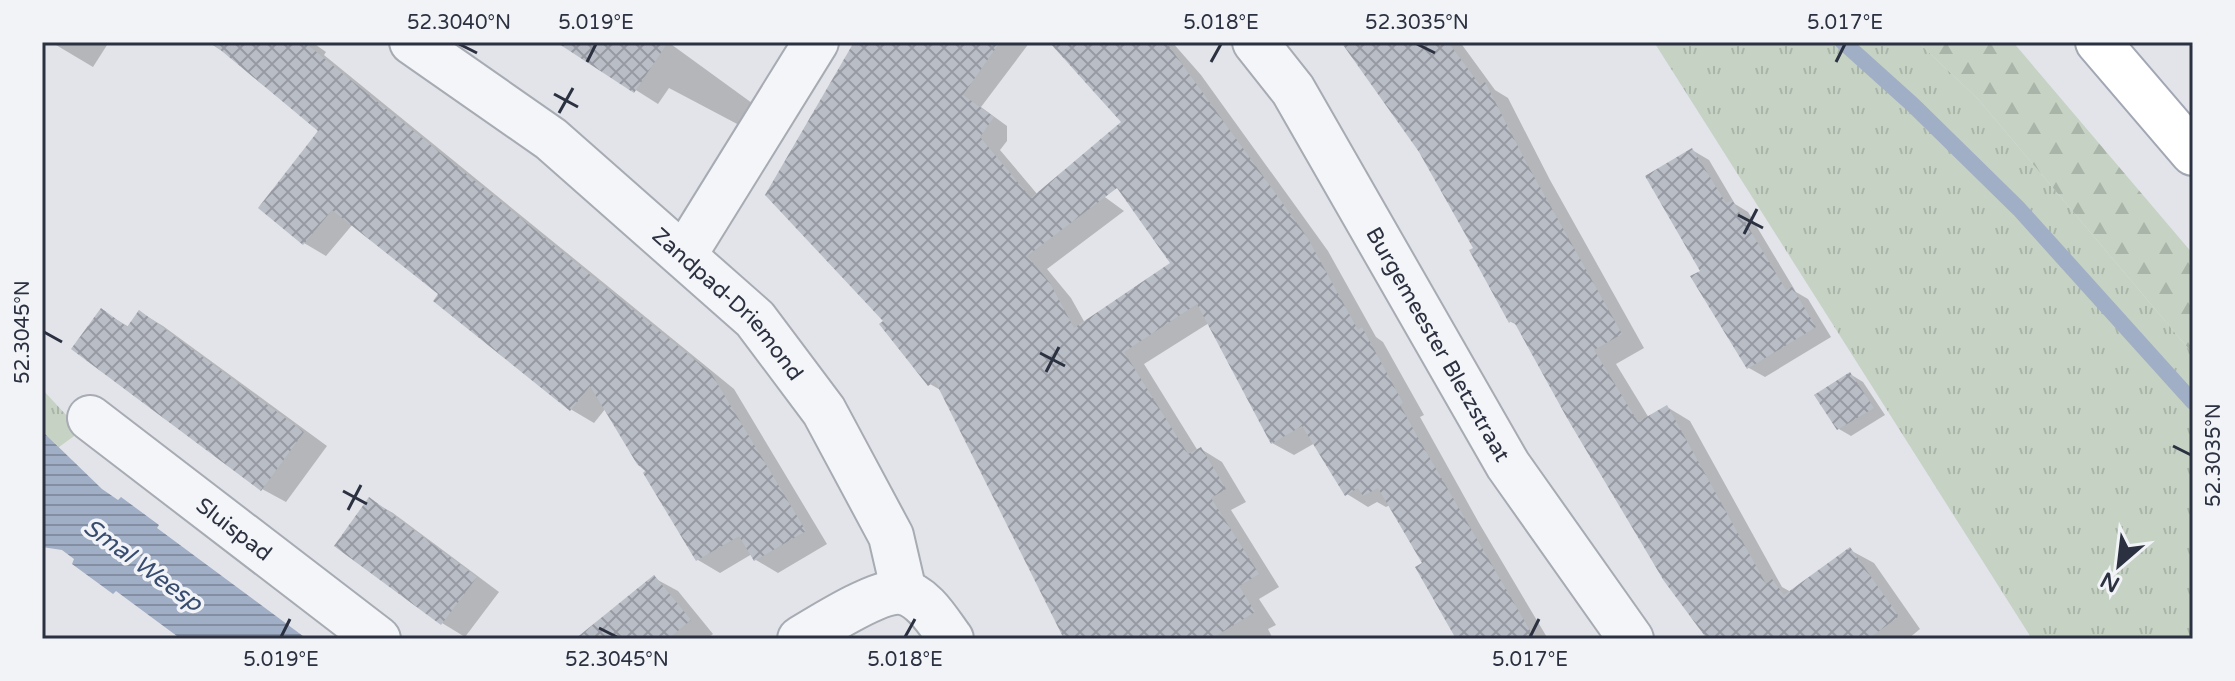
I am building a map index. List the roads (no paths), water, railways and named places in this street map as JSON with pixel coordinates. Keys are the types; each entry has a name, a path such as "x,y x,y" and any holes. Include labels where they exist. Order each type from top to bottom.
{"main road":[{"path":"2098,42 2193,153"}],"street":[{"name":"Zandpad-Driemond","path":"412,42 551,139 755,319 824,411 891,536 904,592"},
{"path":"684,255 816,42"},
{"name":"Burgemeester Bletzstraat","path":"1255,42 1293,90 1508,465 1631,639"},
{"name":"Sluispad","path":"90,418 378,639"},
{"path":"800,639 841,615 890,593 904,592 926,606 951,639"}],"water":[{"name":"Smal Weesp","path":"42,431 102,489 118,500 121,497 159,525 157,528 307,639 181,639 116,591 113,594 72,564 74,559 62,550 42,547"}],"waterway":[{"path":"1843,42 1913,105 2019,209 2193,402"}]}
